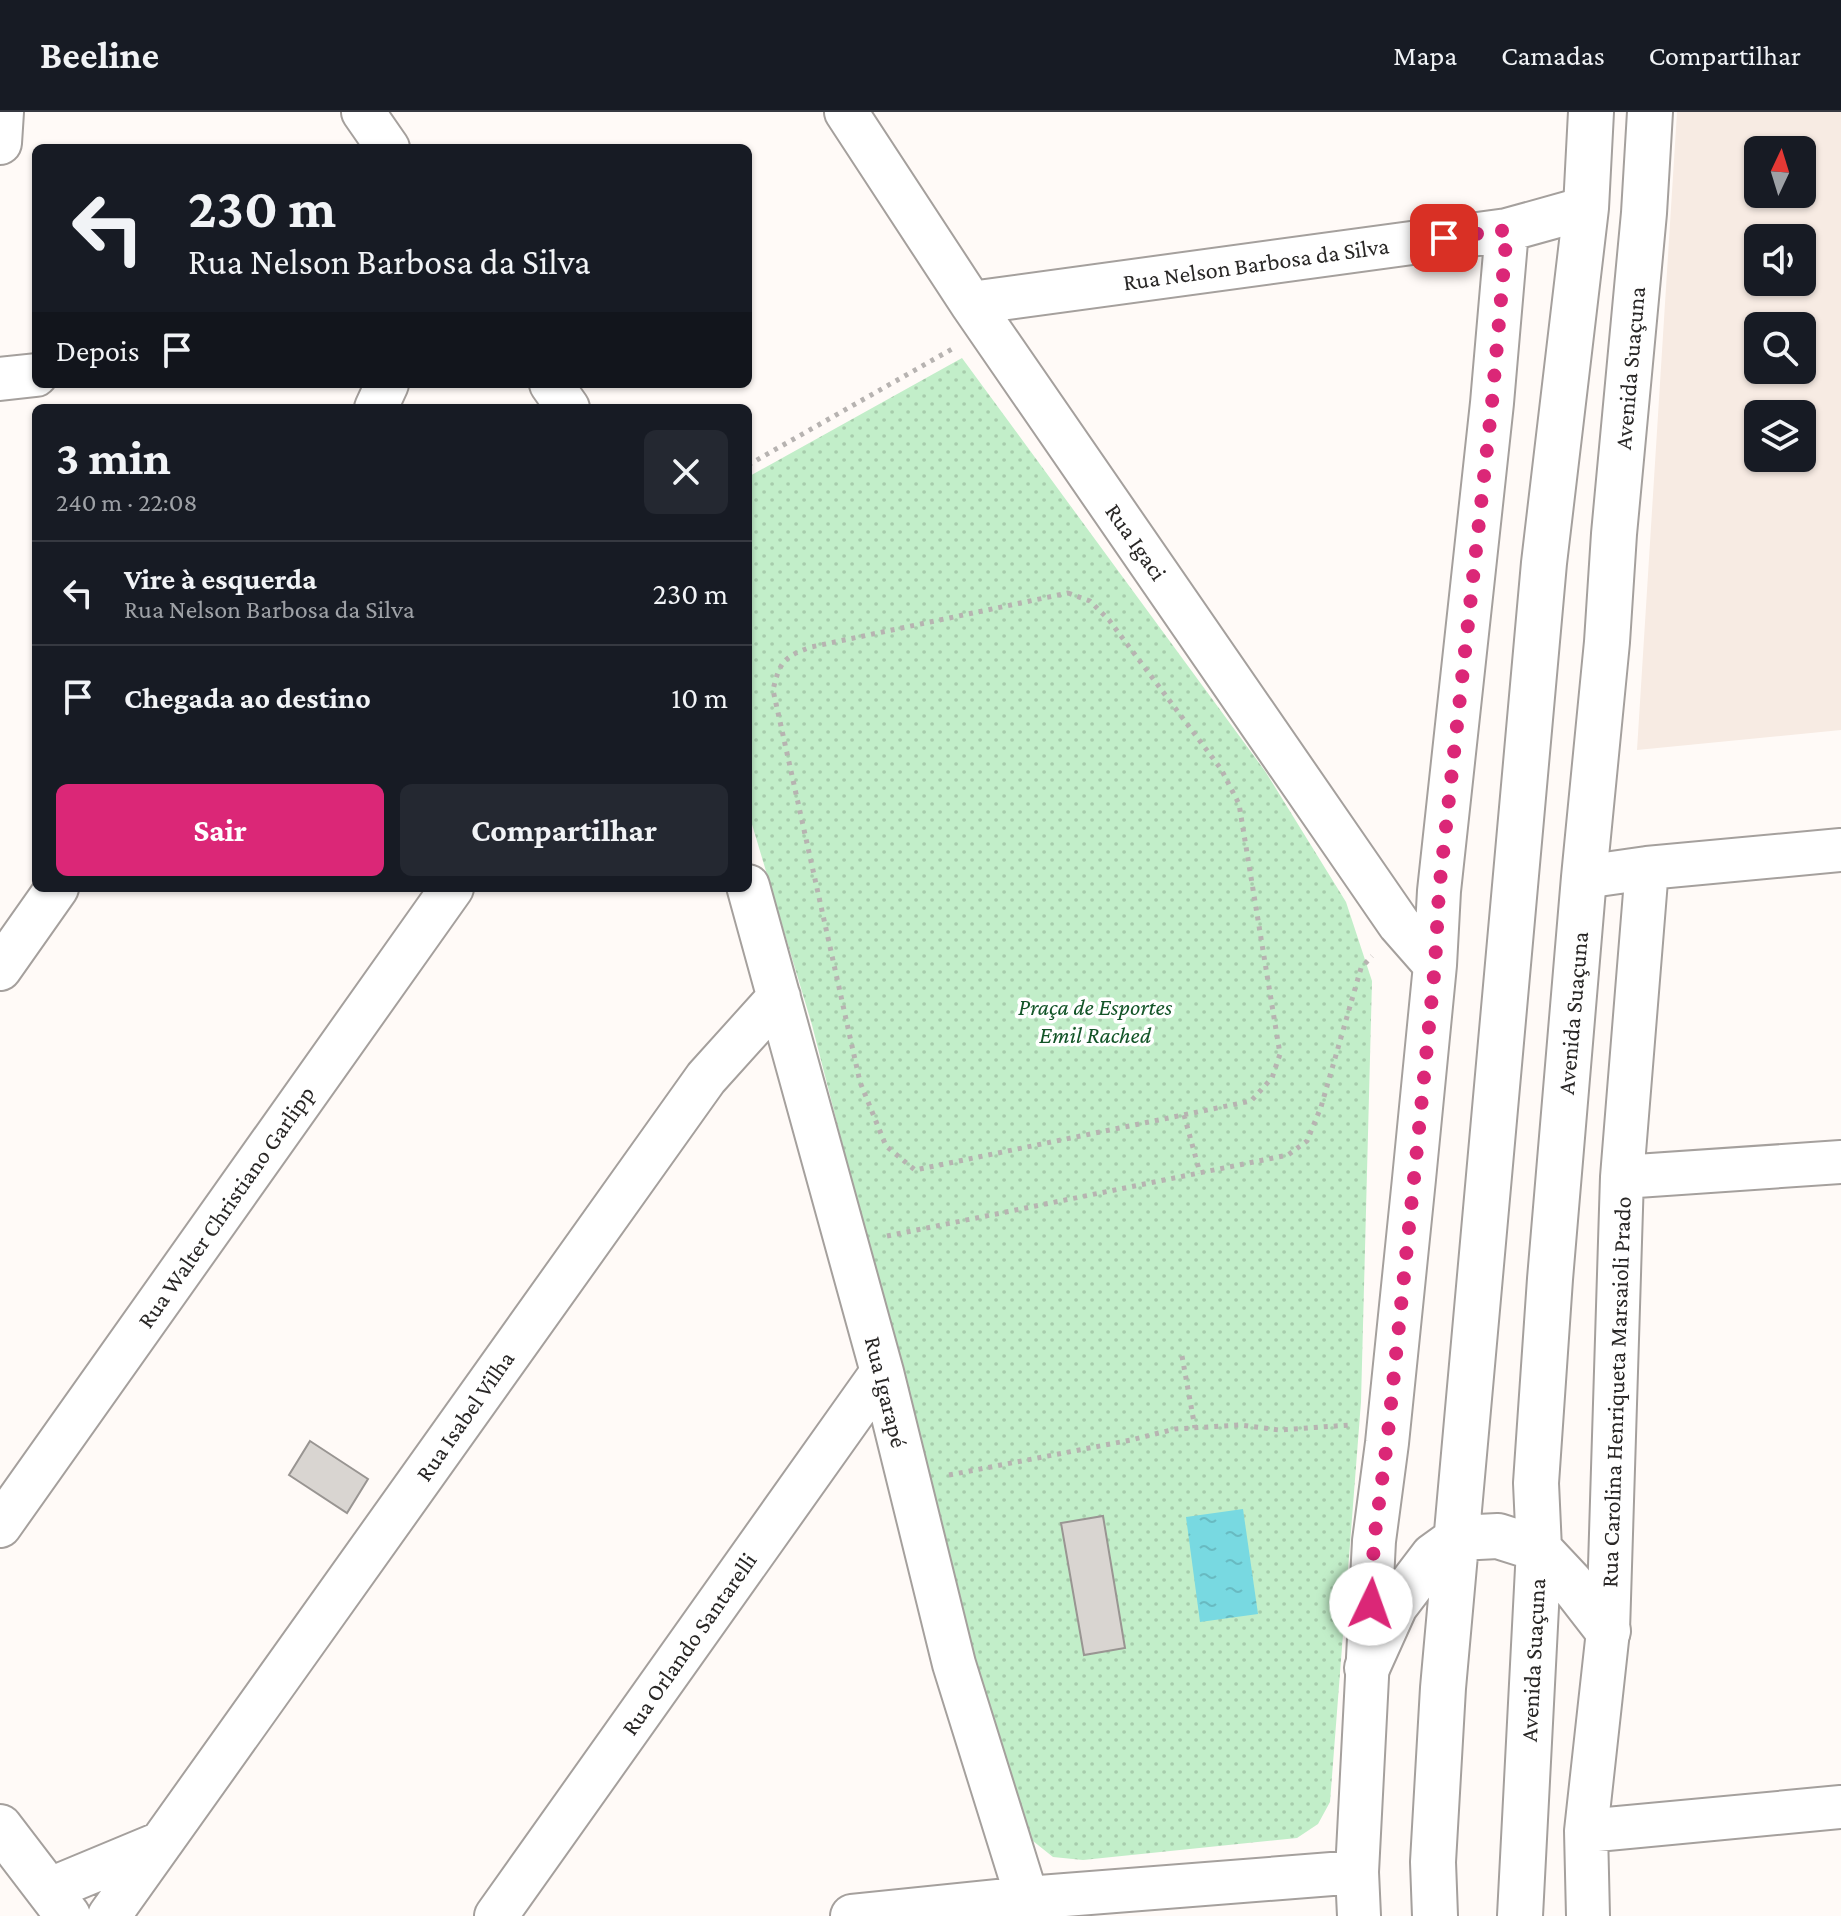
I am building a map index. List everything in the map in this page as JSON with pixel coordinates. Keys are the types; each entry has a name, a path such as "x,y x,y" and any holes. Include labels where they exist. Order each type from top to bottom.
{"main road":[{"path":"1435,1916 1433,1862 1443,1688 1542,579 1586,208 1591,112"},
{"name":"Avenida Suaçuna","path":"1520,1916 1539,1549 1536,1483 1548,1310 1644,213 1650,112"},
{"path":"1367,1668 1395,1606 1433,1556 1458,1538 1498,1536 1539,1549 1570,1582 1608,1631"},
{"path":"0,1827 58,1903"}],"street":[{"path":"0,143 2,112"},
{"path":"363,112 385,144"},
{"name":"Rua Igaci","path":"846,112 979,316 1399,924 1435,965"},
{"name":"Rua Nelson Barbosa da Silva","path":"979,316 1507,230 1586,208"},
{"path":"1359,1916 1357,1872 1374,1541 1389,1423 1435,965 1439,891 1492,403 1507,230"},
{"path":"0,379 32,375"},
{"path":"1584,877 1841,850"},
{"name":"Rua Carolina Henriqueta Marsaioli Prado","path":"1588,1916 1586,1831 1608,1631 1622,1177 1647,868"},
{"path":"0,969 54,892"},
{"name":"Rua Walter Christiano Garlipp","path":"0,1526 449,892"},
{"name":"Rua Igarapé","path":"750,892 882,1372 954,1664 1027,1898"},
{"name":"Rua Isabel Vilha","path":"109,1916 706,1078 779,997"},
{"path":"1622,1177 1841,1162"},
{"name":"Rua Orlando Santarelli","path":"496,1916 882,1372"},
{"path":"1586,1831 1841,1807"},
{"path":"58,1903 161,1843"},
{"path":"852,1916 1027,1898 1357,1872"}],"path":[{"path":"752,462 979,316"},
{"path":"1068,593 1090,601 1109,620 1221,769 1239,804 1280,1054 1272,1078 1251,1101 1184,1115 915,1170 886,1146 860,1082 773,690 777,673 787,656 811,647 1068,593"},
{"path":"846,1243 1288,1155 1307,1141 1321,1107 1361,968 1399,924"},
{"path":"1184,1115 1200,1173"},
{"path":"1182,1356 1195,1428"},
{"path":"911,1491 942,1476 1175,1429 1240,1425 1279,1430 1389,1423"}],"shaded area":[{"path":"1677,112 1841,112 1841,730 1637,750"}],"green space":[{"name":"Praça de Esportes Emil Rached","path":"962,358 1265,771 1346,902 1372,981 1361,1402 1330,1802 1318,1824 1297,1838 1083,1860 1053,1857 1033,1841 1020,1823 952,1573 812,1025 752,824 752,475"}],"water":[{"path":"1243,1509 1258,1614 1200,1622 1186,1517"}],"building":[{"path":"310,1441 368,1479 347,1513 289,1475"},
{"path":"1103,1516 1125,1648 1084,1655 1061,1523"}],"route":[{"path":"1371,1604 1374,1541 1417,1149 1439,891 1492,403 1507,230 1444,238"}]}
